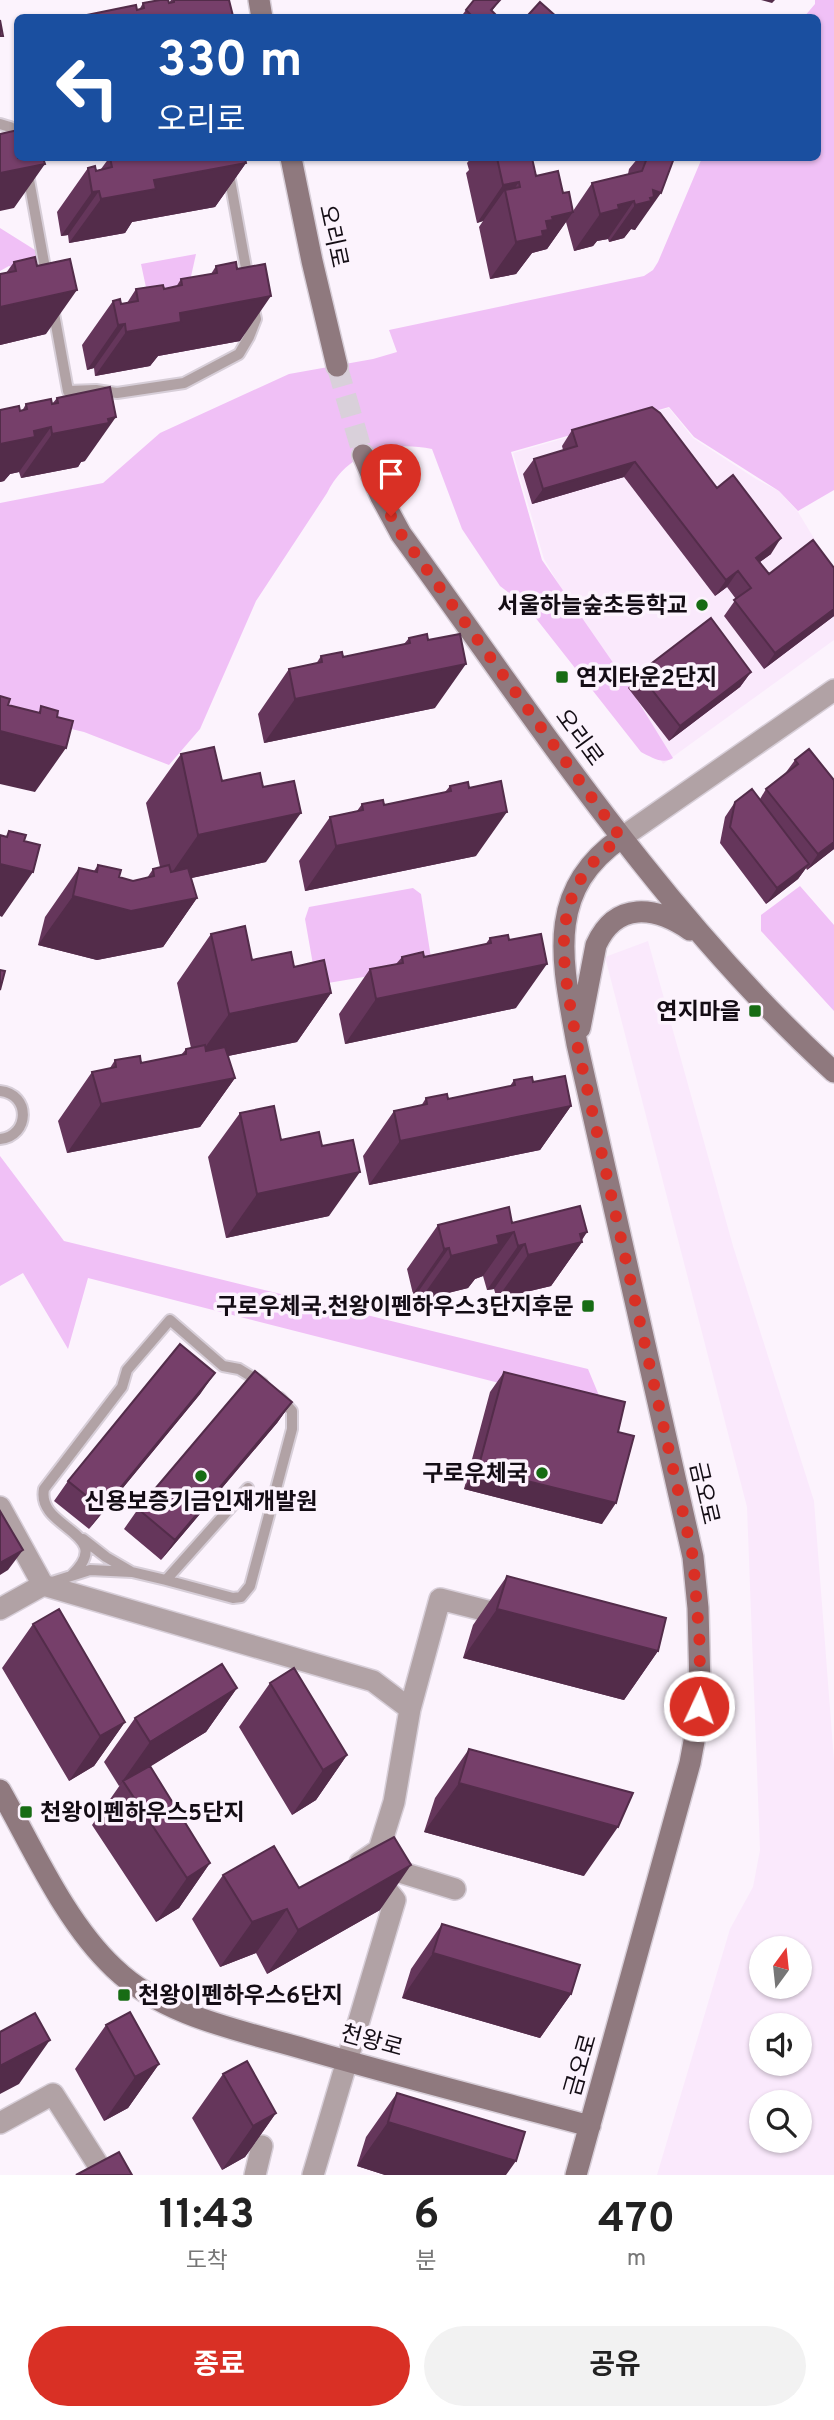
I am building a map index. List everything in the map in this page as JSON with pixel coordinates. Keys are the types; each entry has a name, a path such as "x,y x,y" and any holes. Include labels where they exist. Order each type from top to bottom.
{"main road":[{"name":"오리로","path":"291,161 337,366"},
{"name":"오리로","path":"363,455 401,534 621,838 748,989 834,1072"},
{"name":"금오로","path":"576,2175 690,1763 697,1725 700,1647 693,1557 577,1044 563,950 563,929 576,886 601,851 621,838"},
{"path":"577,1044 596,945 601,932 611,922 627,913 659,914 675,920 706,941"},
{"name":"천왕로","path":"0,1790 75,1920 114,1968 141,1990 168,2006 199,2018 347,2061 590,2126"}],"street":[{"path":"621,838 834,690"},
{"path":"0,1507 43,1585 373,1681 410,1709"},
{"path":"0,1609 43,1585"},
{"path":"342,1872 365,1861 379,1850 394,1802 410,1709 440,1599 512,1617"},
{"path":"365,1861 455,1889"},
{"path":"313,2175 394,1900 365,1861"},
{"path":"0,2123 53,2094 102,2171 111,2175"},
{"path":"255,2175 262,2146"}],"lane":[{"path":"26,161 48,284 36,287"},
{"path":"51,298 68,391 96,390 117,393 184,383 239,354 256,319 227,161"},
{"path":"0,1091 13,1095 19,1101 24,1115 19,1130 0,1139"},
{"path":"43,1585 90,1570 132,1572 224,1597 241,1597 246,1592 253,1577 293,1419 287,1404 256,1378 239,1369 223,1366 170,1320 127,1370 122,1387 44,1489 46,1509 106,1557 132,1572"},
{"path":"166,1580 248,1488"},
{"path":"71,1576 83,1564 86,1556 83,1541 78,1535"}],"shaded area":[{"path":"815,0 834,0 834,490 798,511 779,491 694,437 669,407 511,452 542,560 625,680 673,758 661,760 641,752 527,607 500,586 462,529 432,449 416,447 400,446 371,452 346,468 335,479 256,601 200,729 169,765 84,732 0,712 0,503 103,483 160,433 289,374 397,352 389,330 644,276 653,270 658,262 701,161 821,161 821,14 807,14"},
{"path":"0,228 43,255 47,276 9,266 0,271"},
{"path":"196,254 186,299 150,306 141,264"},
{"name":"서울하늘숲초등학교","path":"669,408 693,438 779,491 798,512 834,571 834,640 663,764 544,559 513,453"},
{"path":"800,886 834,925 834,1011 761,931 761,915"},
{"path":"413,888 421,894 431,958 429,966 328,983 315,976 305,919 309,907"},
{"path":"648,941 733,1246 814,1501 834,1760 834,2175 657,2175 730,1929 753,1887 760,1850 747,1507 605,957"},
{"path":"0,1156 64,1241 588,1369 605,1410 88,1278 68,1349 23,1273 0,1286"}],"building":[{"path":"160,0 168,0 169,3 174,0 229,0 232,14 92,14 136,5 137,10 144,8 143,3"},
{"path":"474,0 500,0 491,10 495,14 470,14 466,10"},
{"path":"540,2 554,14 529,14"},
{"path":"14,131 14,161 44,161 45,164 0,173 0,134"},
{"path":"111,161 246,163 154,180 156,189 101,199 99,191 92,192 88,168 95,166 96,171 112,167"},
{"path":"498,161 533,161 536,176 558,171 563,193 569,192 573,212 546,221 548,230 542,231 543,236 516,242 505,190 520,187 519,182 503,185"},
{"path":"646,161 673,161 661,193 653,190 654,197 650,198 651,201 618,205 619,209 600,214 592,183 642,171"},
{"path":"35,257 37,266 70,259 77,290 0,307 0,274 16,271 14,262"},
{"path":"236,262 237,269 265,264 271,296 180,313 181,322 126,332 125,324 118,325 113,301 120,299 121,304 138,301 136,289 163,285 164,289 182,285 181,279 217,273 216,266"},
{"path":"110,387 116,417 108,419 109,423 52,434 51,427 34,431 35,437 0,444 0,410 19,406 20,411 27,409 26,404 51,399 52,404 58,403 57,398"},
{"path":"652,407 660,413 717,488 733,475 781,538 756,558 769,574 813,540 834,568 834,609 775,653 734,600 751,588 738,571 726,580 635,462 543,489 534,459 577,446 572,430"},
{"path":"711,618 751,672 680,726 639,673"},
{"path":"427,634 428,640 460,634 466,664 295,699 289,669 322,662 321,656 342,652 343,657 410,643 409,638"},
{"path":"0,696 10,699 8,705 40,713 41,706 58,711 57,717 73,721 66,748 0,731"},
{"path":"214,747 222,781 260,773 263,787 294,781 301,813 198,835 181,754"},
{"path":"809,749 834,780 834,842 818,854 766,789 798,764 795,760"},
{"path":"501,781 507,812 336,846 330,817 363,810 362,804 383,800 384,805 451,791 450,786 468,782 469,788"},
{"path":"752,789 809,864 777,888 730,827 735,802"},
{"path":"9,831 26,835 24,841 40,845 33,872 0,864 0,835 7,837"},
{"path":"98,865 121,870 119,877 133,881 154,876 153,869 169,865 171,872 188,868 197,898 131,911 73,896 79,868 97,872"},
{"path":"245,926 252,960 291,952 294,967 324,960 331,993 229,1014 211,934"},
{"path":"541,934 547,964 376,999 370,969 403,963 402,957 423,952 424,957 491,943 490,938 508,935 509,940"},
{"path":"0,970 5,971 0,990"},
{"path":"205,1045 206,1051 225,1047 235,1078 101,1104 92,1072 116,1067 115,1060 140,1056 141,1063 186,1054 186,1049"},
{"path":"565,1076 571,1106 400,1141 394,1111 427,1104 426,1098 447,1094 448,1099 515,1085 514,1080 532,1077 533,1082"},
{"path":"274,1106 281,1140 319,1132 322,1146 353,1140 360,1172 257,1194 240,1113"},
{"path":"580,1206 587,1232 580,1234 582,1242 528,1255 525,1244 518,1246 514,1232 497,1236 499,1244 451,1256 449,1248 444,1249 438,1225 509,1207 512,1223"},
{"path":"180,1344 215,1373 103,1509 68,1481"},
{"name":"신용보증기금인재개발원","path":"255,1371 292,1402 175,1540 138,1509"},
{"name":"구로우체국","path":"504,1372 625,1402 618,1432 634,1436 616,1503 478,1469"},
{"path":"0,1511 23,1550 0,1563"},
{"path":"507,1576 666,1618 658,1651 497,1609"},
{"path":"59,1609 125,1722 100,1736 33,1624"},
{"path":"222,1664 237,1688 150,1742 135,1718"},
{"path":"294,1668 347,1755 323,1770 270,1683"},
{"path":"469,1749 633,1793 618,1827 459,1783"},
{"path":"150,1766 210,1863 187,1878 123,1781"},
{"path":"394,1837 411,1865 298,1930 287,1909 252,1922 223,1875 274,1846 299,1888"},
{"path":"442,1924 580,1965 571,1994 433,1953"},
{"path":"130,2012 159,2064 135,2077 106,2025"},
{"path":"35,2013 50,2040 0,2066 0,2032"},
{"path":"247,2061 276,2113 253,2126 223,2074"},
{"path":"397,2093 525,2132 516,2161 388,2122"},
{"path":"119,2152 132,2175 76,2175"}],"tunnel":[{"path":"337,366 363,455"}],"place":[{"name":"서울하늘숲초등학교","path":"702,605"},
{"name":"연지타운2단지","path":"562,677"},
{"name":"연지마을","path":"755,1011"},
{"name":"구로우체국.천왕이펜하우스3단지후문","path":"588,1306"},
{"name":"구로우체국","path":"542,1473"},
{"name":"신용보증기금인재개발원","path":"201,1476"},
{"name":"천왕이펜하우스5단지","path":"26,1812"},
{"name":"천왕이펜하우스6단지","path":"124,1995"}],"route":[{"path":"391,516 401,534 621,838 601,851 576,886 563,929 565,974 577,1044 693,1557 700,1647 699,1706"}]}
